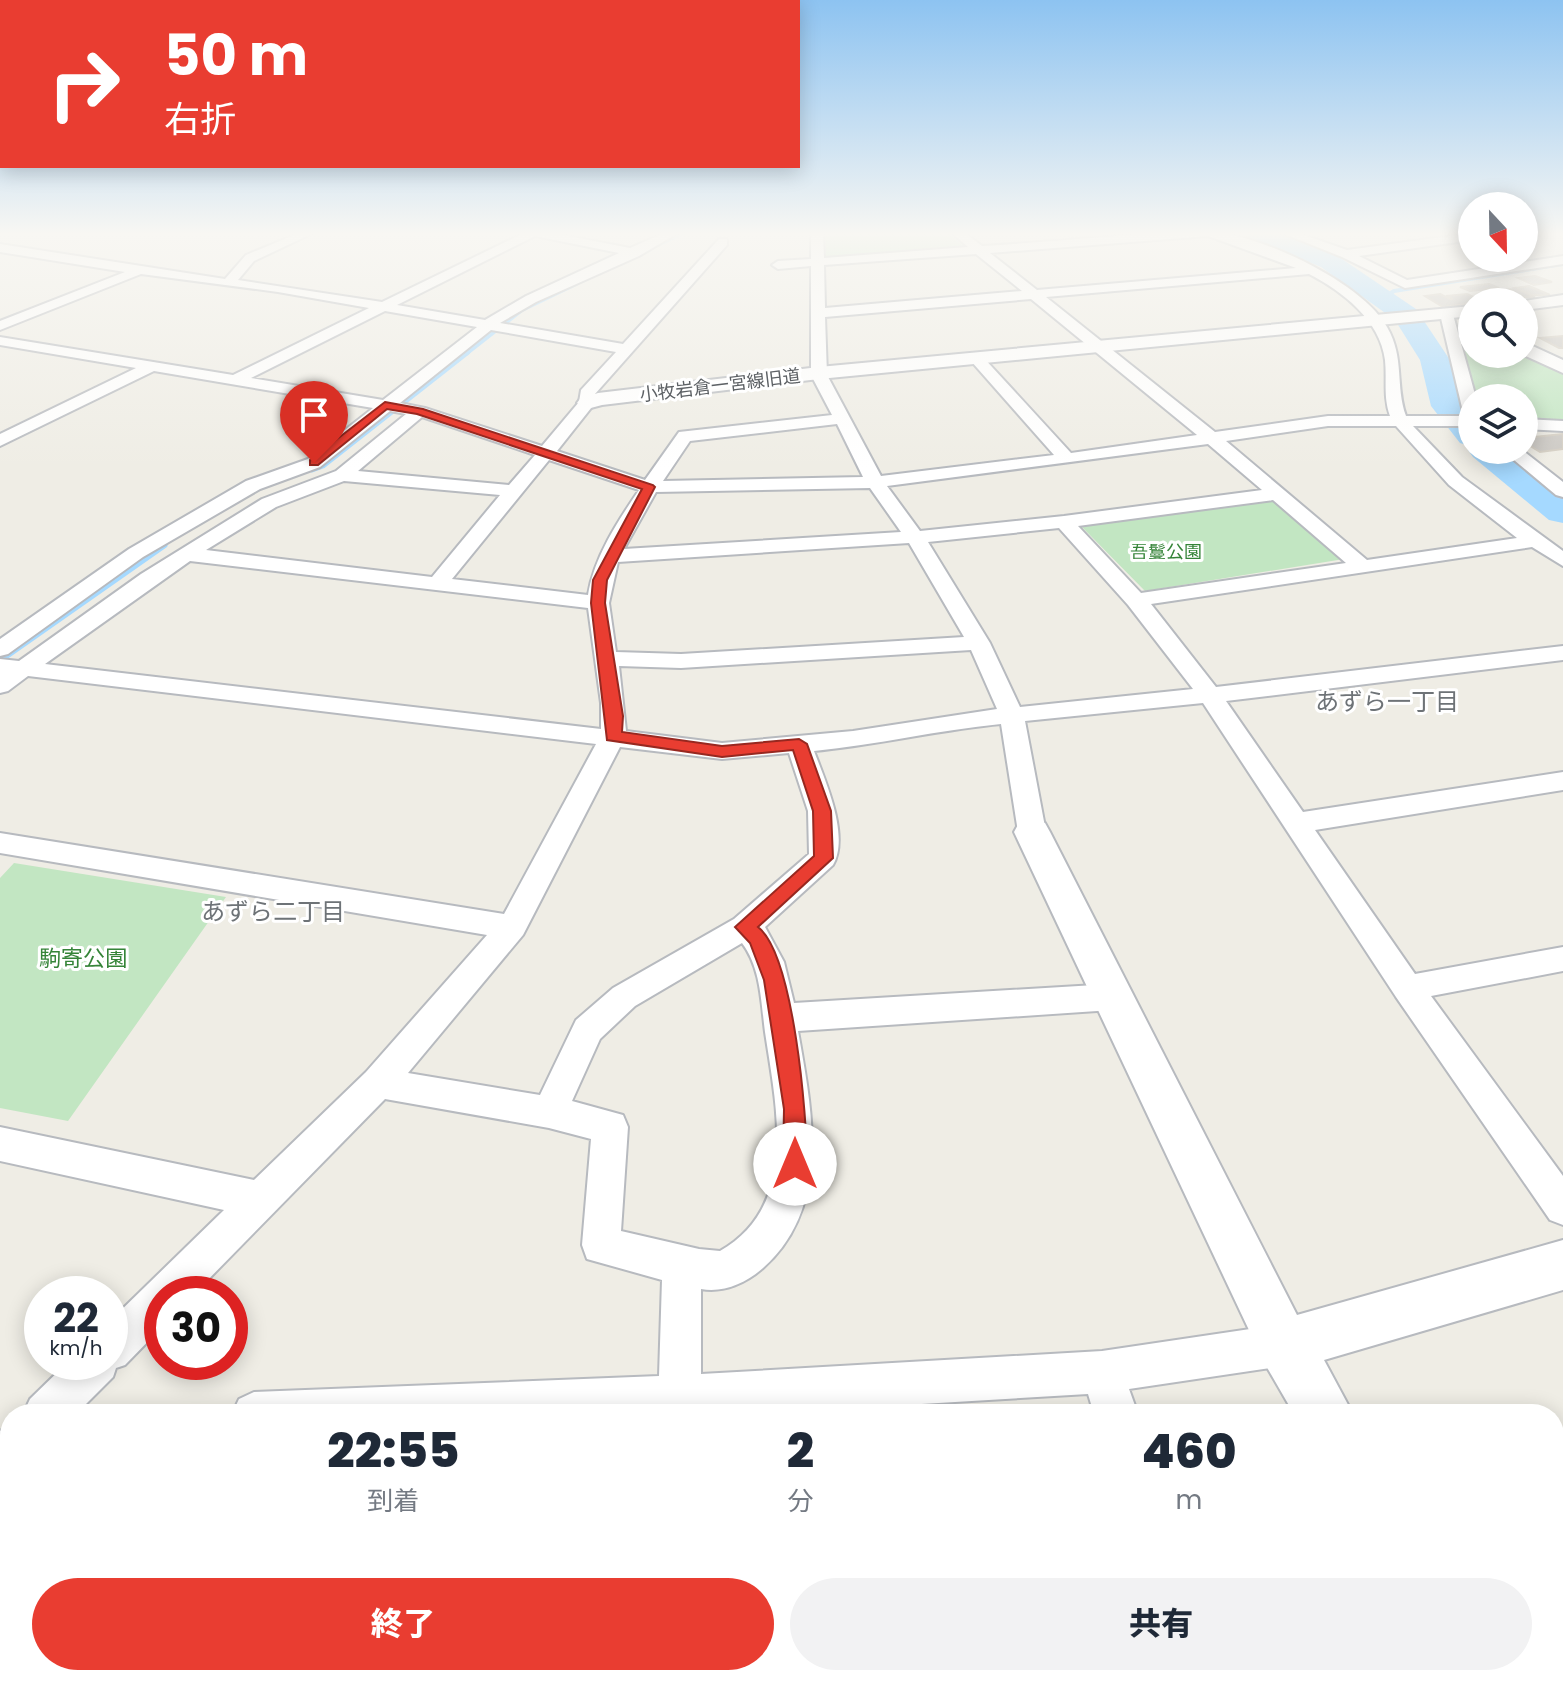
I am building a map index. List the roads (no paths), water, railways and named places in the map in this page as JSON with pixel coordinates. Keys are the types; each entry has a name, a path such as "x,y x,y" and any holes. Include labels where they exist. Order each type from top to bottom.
{"street":[{"path":"0,326 36,312"},
{"path":"235,380 372,312"},
{"path":"408,312 626,349"},
{"path":"7,667 141,550 253,485 314,463 515,312"},
{"path":"437,584 587,403 587,393 660,312"},
{"path":"835,312 818,313 819,373 875,482 915,537 979,643 1012,715 1032,832 1284,1345 1319,1404"},
{"path":"1056,312 1213,439 1363,567"},
{"path":"1372,312 1382,319 1391,351 1394,408 1400,421 1452,478 1563,560"},
{"path":"1452,313 1465,384"},
{"name":"小牧岩倉一宮線旧道","path":"587,403 819,373 1452,313"},
{"path":"0,341 414,410 649,487 875,482 1067,459 1328,421 1458,420"},
{"path":"1538,355 1563,367"},
{"path":"976,358 1067,459"},
{"path":"4,436 153,366"},
{"path":"7,667 269,503 342,475 414,410"},
{"path":"184,1276 378,1083 512,927 613,736 615,716 598,603 600,580 649,487 685,436 841,419"},
{"path":"1538,425 1563,426"},
{"path":"1529,464 1563,491"},
{"path":"342,475 513,491"},
{"path":"612,556 915,537 1064,522 1278,494"},
{"path":"1064,522 1136,600 1210,695 1407,988 1563,1207"},
{"path":"1136,600 1535,541"},
{"path":"186,554 598,603"},
{"path":"607,659 681,661 979,643"},
{"path":"7,667 722,751 1563,653"},
{"path":"549,1112 588,1030 624,997 745,927 823,858 822,811 799,744"},
{"path":"1296,823 1563,781"},
{"path":"6,851 512,927"},
{"path":"378,1083 549,1112 610,1127 601,1245 718,1272 750,1256 781,1219 795,1164 795,1109 774,980 758,938 745,927"},
{"path":"1407,988 1563,959"},
{"path":"780,1018 1112,997"},
{"path":"0,1144 261,1200"},
{"path":"679,1404 682,1264"},
{"path":"692,1404 1102,1372 1284,1345 1563,1265"},
{"path":"128,1332 144,1316"},
{"path":"1102,1372 1113,1404"},
{"path":"55,1404 80,1380"}],"waterway":[{"path":"466,354 520,312"},
{"path":"1401,312 1435,360 1447,406 1458,419"},
{"path":"312,470 323,466 468,352"},
{"path":"1503,464 1563,512"},
{"path":"0,660 164,545"}],"district":[{"name":"あずら一丁目","path":"1387,701"},
{"name":"あずら二丁目","path":"273,911"}],"park label":[{"name":"吾鬘公園","path":"1166,551"},
{"name":"駒寄公園","path":"83,958"}]}
